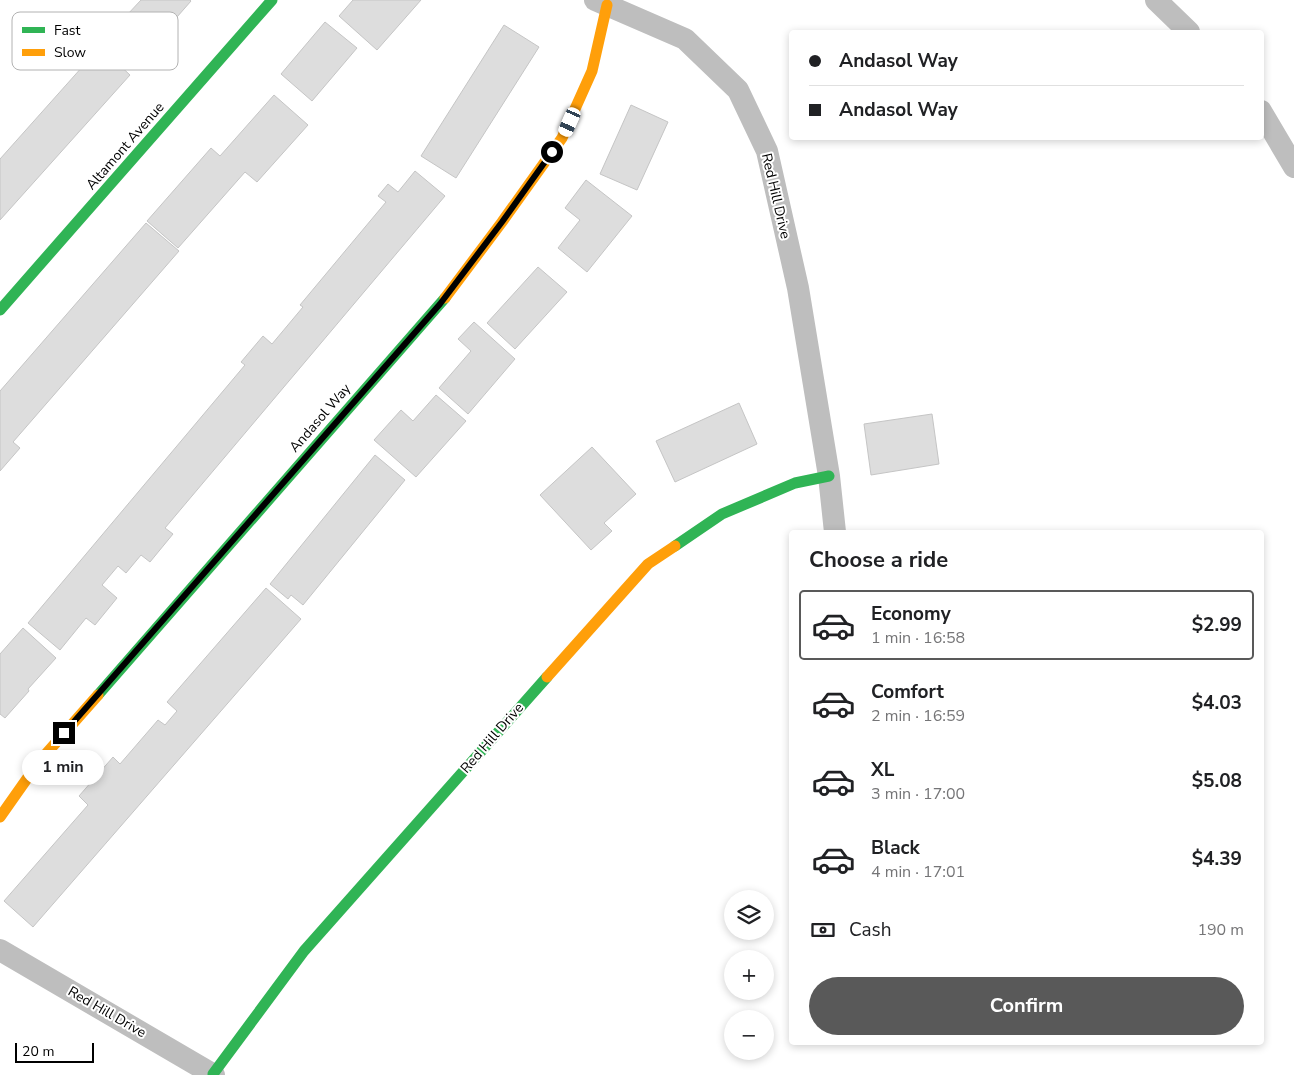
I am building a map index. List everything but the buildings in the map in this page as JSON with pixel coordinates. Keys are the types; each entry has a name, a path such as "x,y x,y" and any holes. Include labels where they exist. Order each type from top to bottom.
{"street":[{"name":"Altamont Avenue","path":"0,310 272,0"},
{"path":"1156,0 1187,30"},
{"name":"Red Hill Drive","path":"601,3 685,39 738,90 767,151 798,288 830,476 835,530"},
{"name":"Andasol Way","path":"0,817 38,763 440,304 502,222 562,138 592,71 601,3"},
{"path":"1264,117 1294,167"},
{"name":"Red Hill Drive","path":"0,950 214,1075 304,951 580,638 648,564 722,514 795,483 830,476"}],"traffic: fast":[{"path":"0,310 272,0"},
{"path":"98,695 445,298"},
{"path":"675,546 722,514 795,483 829,476"},
{"path":"213,1074 304,951 547,677"}],"traffic: slow":[{"path":"445,298 562,138 592,71 607,5"},
{"path":"547,677 648,564 675,546"},
{"path":"0,817 38,763 98,695"}],"route":[{"path":"64,733 440,304 552,152"}]}
